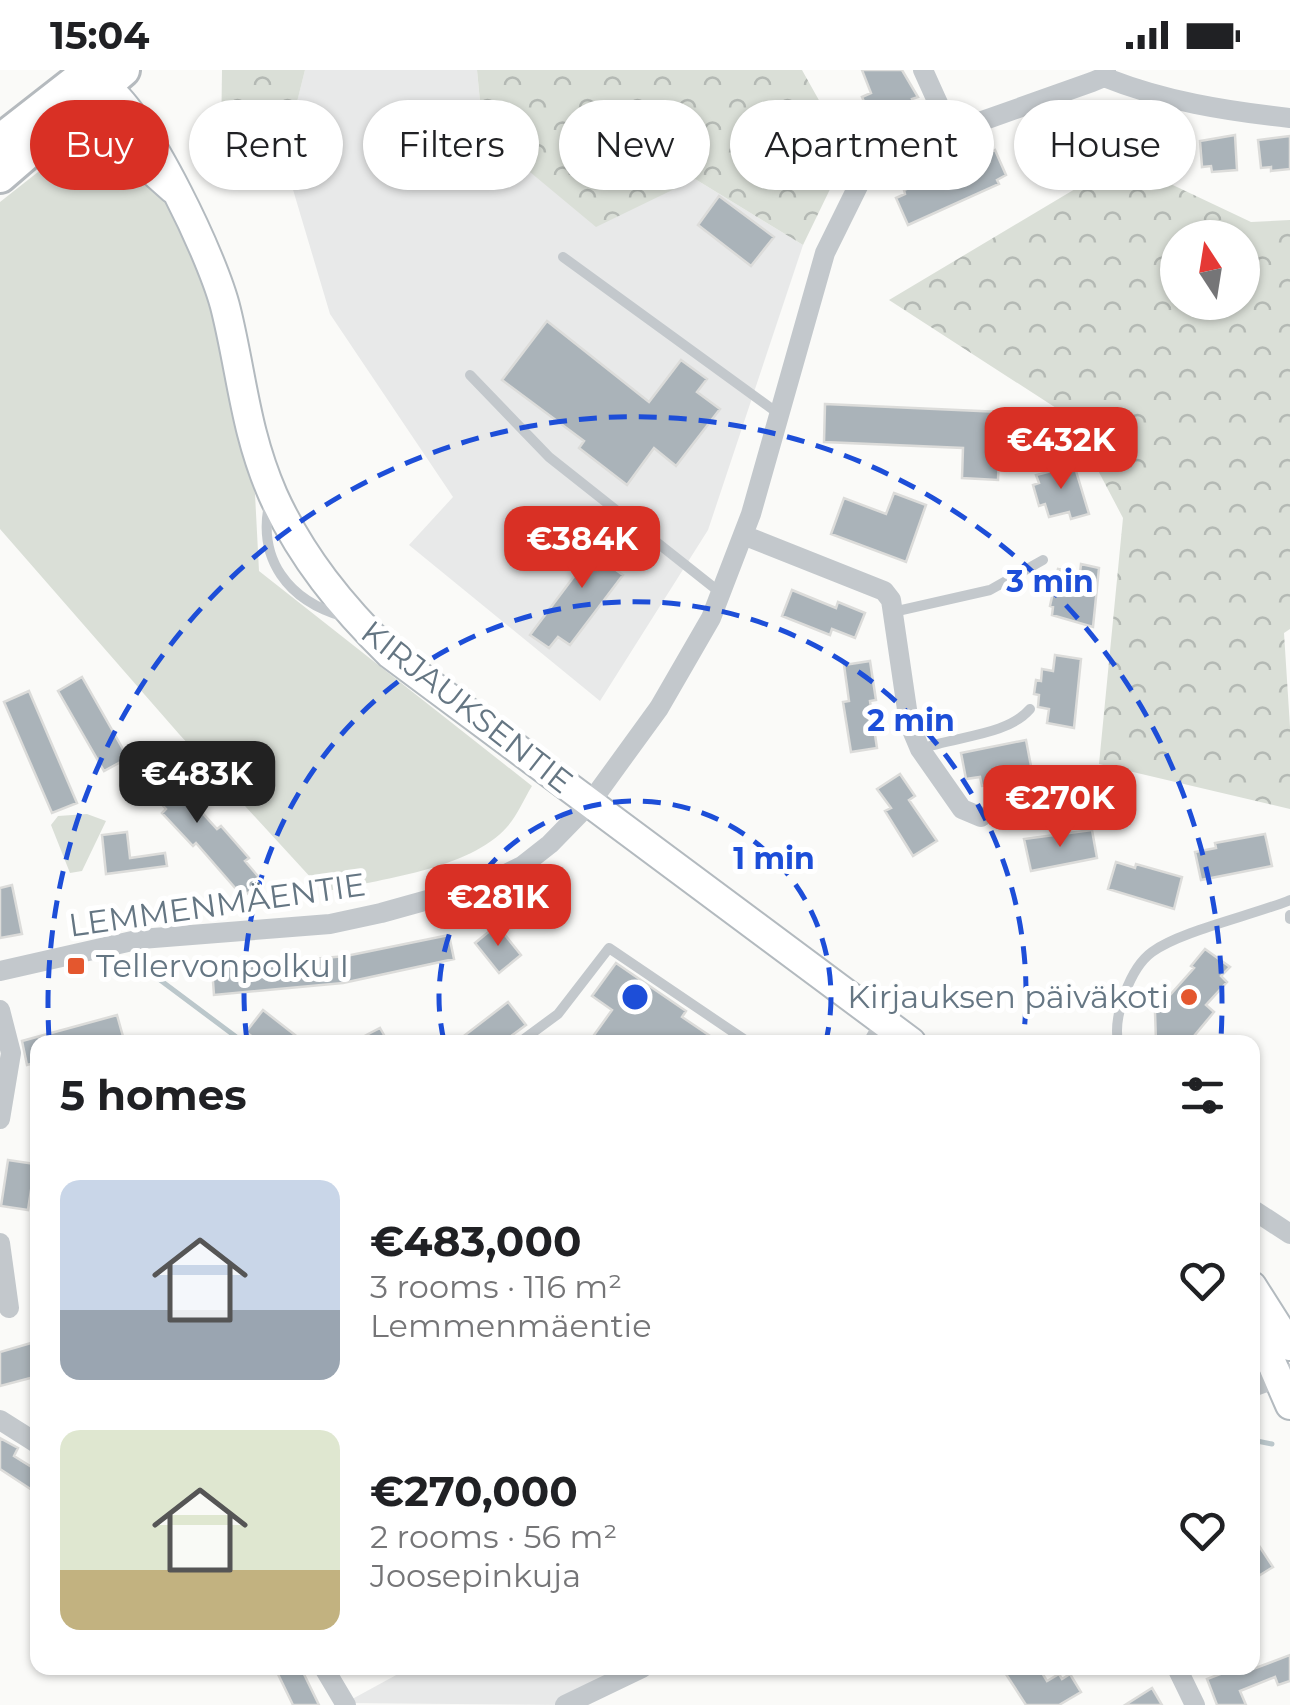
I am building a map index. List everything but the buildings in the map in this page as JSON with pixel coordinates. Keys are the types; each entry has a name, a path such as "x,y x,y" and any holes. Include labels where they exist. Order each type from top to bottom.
{"main road":[{"path":"0,141 97,82"},
{"path":"0,176 97,82"}],"street":[{"path":"923,70 937,100"},
{"path":"1105,74 1136,90 1205,107 1290,118"},
{"name":"LEMMENMÄENTIE","path":"994,116 1105,74"},
{"name":"KIRJAUKSENTIE","path":"97,82 148,142 214,268 241,396 272,491 319,576 390,654 590,803 874,1031"},
{"name":"LEMMENMÄENTIE","path":"0,971 141,940 330,924 444,897 485,884 522,866 560,834 590,803 659,708 722,594 743,535 825,253 856,190"},
{"path":"743,535 875,585 891,600 910,722 920,749 962,809 981,817"},
{"path":"0,1010 11,1053 0,1119"},
{"path":"1260,1214 1290,1234"},
{"path":"0,1243 8,1308"},
{"path":"1260,1315 1290,1405"},
{"path":"1260,1343 1274,1365"},
{"path":"0,1420 30,1439"},
{"path":"328,1675 346,1705"},
{"path":"569,1704 628,1675"},
{"path":"1180,1675 1195,1705"}],"lane":[{"path":"563,257 779,414"},
{"path":"470,375 550,458 722,594"},
{"path":"893,612 990,590 1043,560"},
{"path":"920,749 1019,722 1030,709"},
{"path":"1117,1035 1125,992 1150,953 1290,900"},
{"path":"530,1035 558,1014 609,948 738,1035"}],"shaded area":[{"path":"305,70 477,70 480,100 363,100 363,190 539,190 539,145 559,149 559,190 710,188 803,245 708,530 600,701 409,545 453,497 330,314 293,190 343,190 343,100 297,100"},
{"path":"396,1675 627,1675 565,1705 345,1703"}],"green space":[{"path":"222,70 305,70 298,100 222,100"},
{"path":"477,70 802,70 819,100 730,100 730,190 830,190 803,245 710,188 710,100 559,100 559,190 672,190 596,227 539,180 539,100 480,100"},
{"path":"30,178 30,190 154,190 165,201 189,240 216,313 255,494 259,571 532,786 507,827 490,842 422,871 324,892 0,529 0,202"},
{"path":"1073,190 1183,190 1247,220 1160,220 1160,320 1260,320 1260,222 1290,220 1290,629 1284,633 1290,809 1099,764 1123,518 1070,417 889,300"},
{"path":"87,814 106,821 82,871 70,873 51,825 58,816"}],"waterway":[{"path":"140,965 234,1035"},
{"path":"1260,1442 1272,1444"}],"place":[{"name":"Tellervonpolku I","path":"76,966"},
{"name":"Kirjauksen päiväkoti","path":"1189,997"}]}
